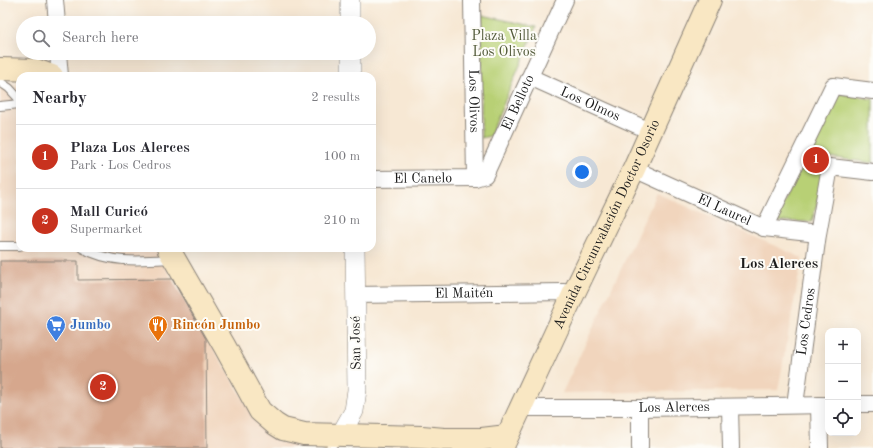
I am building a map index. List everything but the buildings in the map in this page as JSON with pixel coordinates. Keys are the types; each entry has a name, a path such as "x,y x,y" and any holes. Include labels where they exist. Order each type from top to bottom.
{"main road":[{"name":"Avenida Circunvalación Doctor Osorio","path":"504,442 634,169 710,0"},
{"path":"0,69 36,70 41,72"},
{"path":"171,254 260,411 275,424 290,431 336,441 482,439 504,442"},
{"path":"444,439 469,448"}],"street":[{"path":"55,0 56,16"},
{"path":"350,0 350,16"},
{"name":"Los Olivos","path":"472,0 475,178"},
{"name":"El Belloto","path":"475,178 485,175 565,0"},
{"path":"59,60 60,72"},
{"path":"351,60 351,72"},
{"name":"Los Olmos","path":"530,77 650,131"},
{"path":"764,228 833,86 873,91"},
{"name":"Los Cedros","path":"795,405 818,234 830,167 873,172"},
{"name":"El Laurel","path":"634,169 764,228 818,234"},
{"name":"El Canelo","path":"376,179 475,178"},
{"name":"San José","path":"336,441 354,411 357,390 354,252"},
{"name":"El Maitén","path":"355,295 564,292 573,295"},
{"path":"861,404 873,404"},
{"path":"820,448 824,405"},
{"name":"Los Alerces","path":"520,408 824,405"},
{"path":"730,407 731,448"},
{"path":"640,408 640,448"}],"lane":[{"path":"0,82 9,88 16,96"},
{"path":"0,106 16,104"},
{"path":"0,246 16,246"},
{"path":"89,252 95,255 114,259 133,261 171,254"}],"shaded area":[{"path":"0,85 16,87 16,252 156,252 258,423 267,433 278,441 300,444 309,448 0,448"},
{"path":"657,193 802,258 778,390 562,393"}],"green space":[{"name":"Plaza Villa Los Olivos","path":"482,15 536,27 490,136 481,138"},
{"path":"836,93 873,99 873,163 829,157 812,222 774,221"}],"place":[{"name":"Plaza Los Alerces","path":"816,160"},
{"name":"Jumbo","path":"56,342"},
{"name":"Rincón Jumbo","path":"158,342"},
{"name":"Mall Curicó","path":"103,387"}],"district":[{"name":"Los Alerces","path":"779,264"}]}
